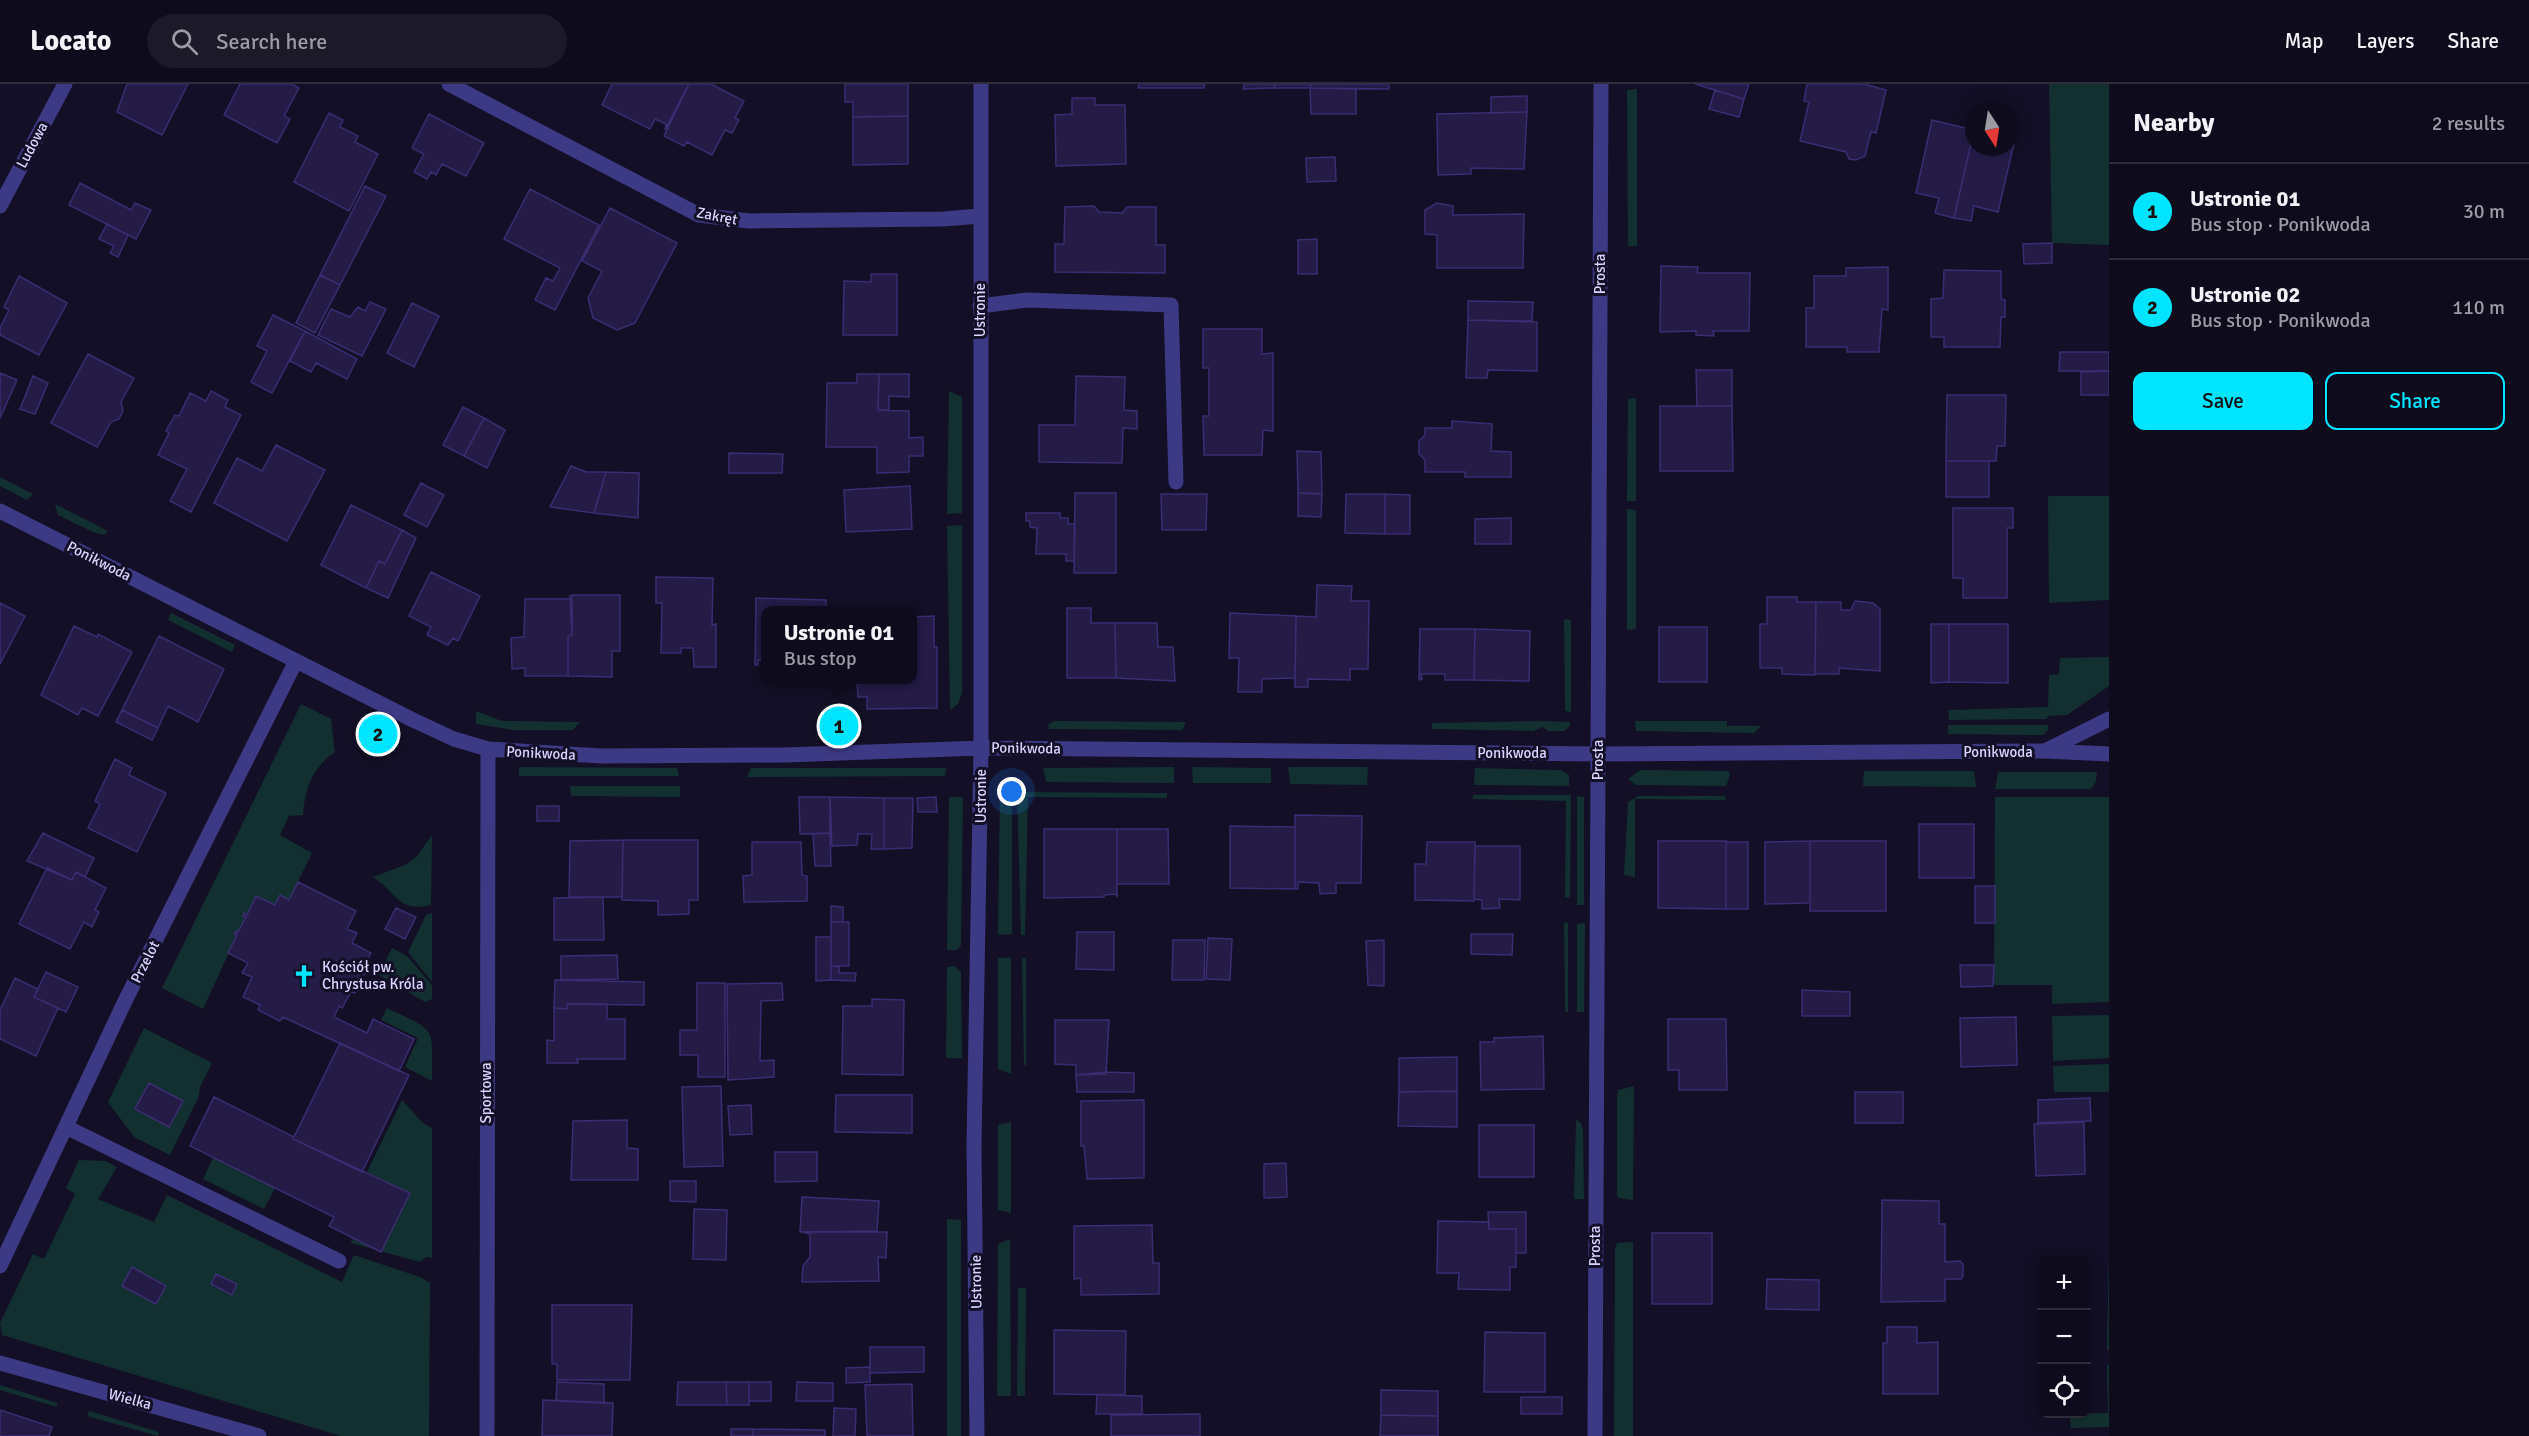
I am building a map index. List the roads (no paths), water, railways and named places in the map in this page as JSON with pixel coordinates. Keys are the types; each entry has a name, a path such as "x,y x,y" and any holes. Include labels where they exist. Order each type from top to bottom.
{"street":[{"name":"Ludowa","path":"0,206 65,84"},
{"name":"Zakręt","path":"449,84 699,215 749,221 980,216"},
{"name":"Ustronie","path":"977,1436 974,1145 981,748 981,84"},
{"name":"Prosta","path":"1595,1436 1601,84"},
{"path":"980,306 1027,300 1171,305 1176,482"},
{"name":"Ponikwoda","path":"0,511 454,739 488,749 601,756 785,755 981,748 2109,754"},
{"name":"Przelot","path":"0,1266 126,999 296,661"},
{"path":"2045,752 2109,719"},
{"name":"Sportowa","path":"487,1436 488,749"},
{"path":"66,1127 339,1261"},
{"name":"Wielka","path":"0,1364 259,1436"}],"place":[{"name":"Ustronie 01","path":"839,726"},
{"name":"Ustronie 02","path":"378,734"},
{"name":"Kościół pw. Chrystusa Króla","path":"304,976"}]}
